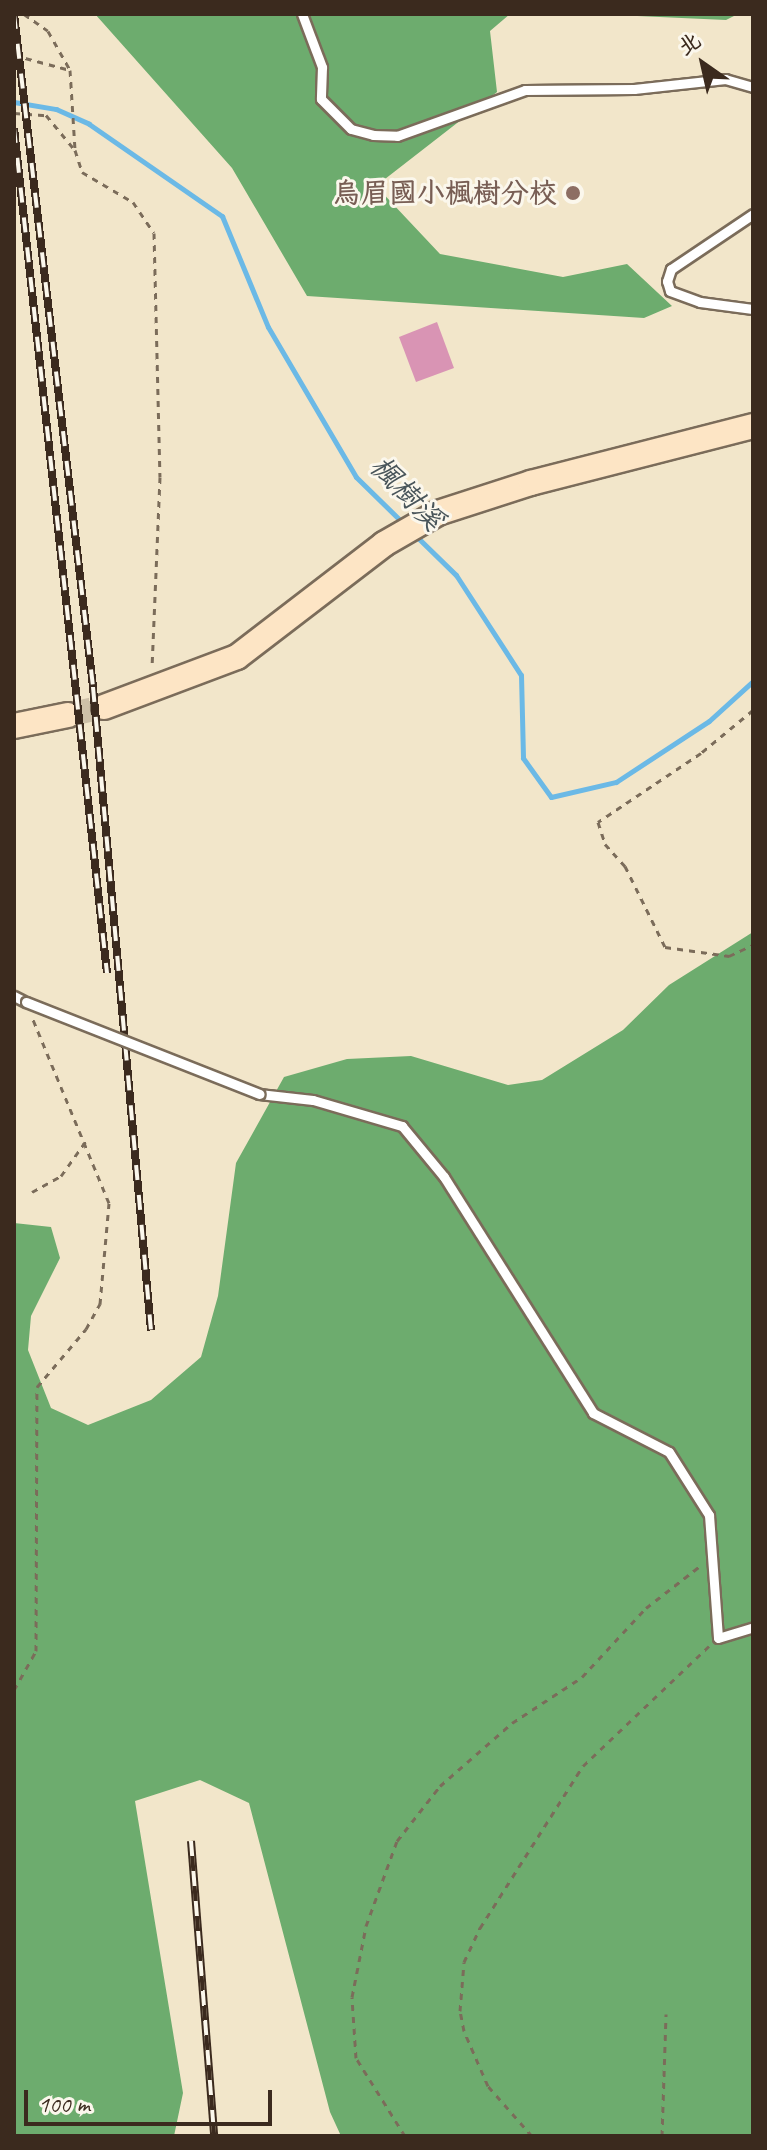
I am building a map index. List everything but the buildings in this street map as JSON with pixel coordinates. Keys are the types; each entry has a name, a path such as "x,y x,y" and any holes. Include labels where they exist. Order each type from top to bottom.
{"street":[{"path":"104,707 237,657 384,544 438,513 531,483 753,426"},
{"path":"14,726 68,715"}],"lane":[{"path":"302,14 322,67 321,99 351,129 373,135 397,136 525,90 634,89 725,79 753,87"},
{"path":"753,214 671,269 667,281 670,291 700,302 753,309"},
{"path":"14,996 259,1094 313,1100 402,1126 444,1177 593,1413 669,1452 709,1515 718,1638 753,1627"}],"path":[{"path":"24,14 48,31 70,70 75,150 82,172 133,202 154,233 160,477 151,690"},
{"path":"14,55 70,70"},
{"path":"14,113 46,115 75,150"},
{"path":"753,710 701,753 598,822 605,844 625,866 665,947 729,956 753,945"},
{"path":"14,1690 36,1651 37,1387 86,1329 100,1304 109,1203 86,1141 26,1002"},
{"path":"32,1192 61,1176 86,1141"},
{"path":"405,2136 356,2058 352,1997 366,1926 397,1841 440,1786 512,1723 582,1677 646,1608 712,1556"},
{"path":"532,2136 488,2086 464,2031 460,2011 464,1962 480,1928 583,1766 718,1638"},
{"path":"662,2136 666,2014"}],"green space":[{"path":"95,14 510,14 490,31 497,92 376,186 440,254 563,277 627,264 672,306 644,318 307,296 232,168"},
{"path":"593,14 738,14 726,20"},
{"path":"753,932 753,2136 341,2136 330,2112 249,1803 200,1780 135,1801 183,2093 174,2136 14,2136 14,1223 51,1227 60,1258 31,1316 28,1350 51,1408 88,1425 151,1400 201,1357 218,1296 236,1163 284,1077 347,1059 411,1056 508,1085 542,1080 623,1030 669,985"}],"waterway":[{"name":"楓樹溪","path":"14,102 56,109 89,124 222,216 268,327 356,477 403,523"},
{"name":"楓樹溪","path":"416,536 456,575 521,675 523,758 551,797 616,782 709,721 753,681"}],"tunnel":[{"path":"68,715 104,707"}],"railway":[{"path":"14,14 93,687 151,1330"},
{"path":"14,128 107,973"},
{"path":"191,1841 214,2136"}],"place":[{"name":"烏眉國小楓樹分校","path":"573,193"}]}
